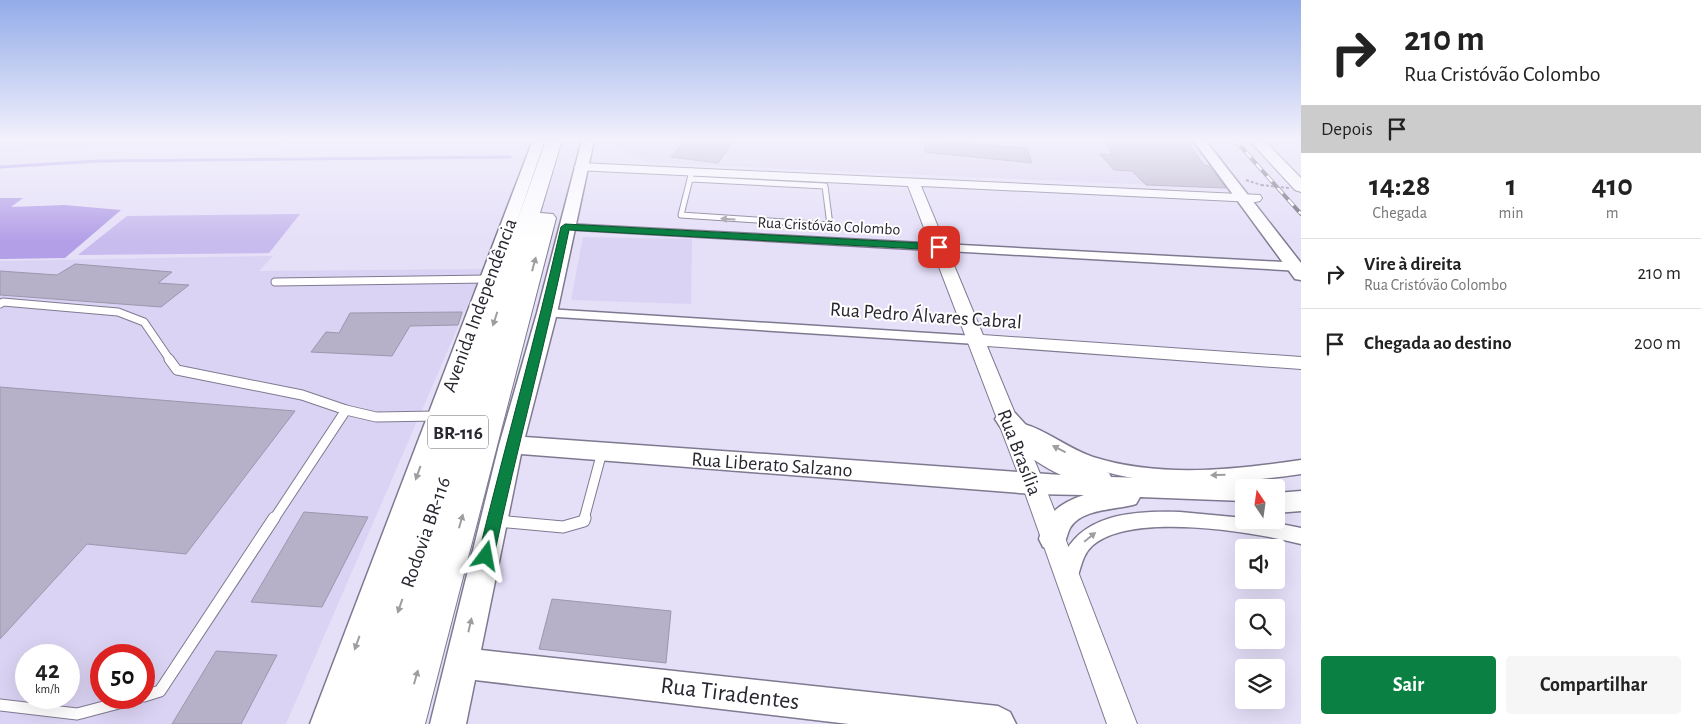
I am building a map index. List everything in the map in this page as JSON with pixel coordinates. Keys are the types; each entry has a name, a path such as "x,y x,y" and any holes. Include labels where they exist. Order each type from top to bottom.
{"highway":[{"name":"Rodovia BR-116","path":"360,724 542,174"},
{"name":"Rodovia BR-116","path":"402,724 484,443 554,192 564,174"},
{"path":"513,210 540,181"}],"main road":[{"name":"Avenida Independência","path":"328,724 526,174"},
{"name":"Rodovia BR-116","path":"448,724 511,445 547,313 565,227 573,174"},
{"path":"1233,174 1253,193"},
{"path":"1237,174 1253,193 1299,266"},
{"path":"1283,174 1295,188"},
{"path":"1005,415 1017,433 1041,455 1077,472 1131,492 1235,502"},
{"name":"Rua Liberato Salzano","path":"511,445 1131,492"},
{"path":"1285,489 1301,488"},
{"path":"1053,539 1054,529 1068,513 1092,503 1131,492 1166,490 1235,491"},
{"path":"1285,502 1301,501"},
{"name":"Rua Tiradentes","path":"462,662 998,724"}],"street":[{"path":"686,174 1253,193"},
{"name":"Rua Brasília","path":"912,182 1032,484 1122,724"},
{"name":"Rua Cristóvão Colombo","path":"565,227 1299,266"},
{"name":"Rua Pedro Álvares Cabral","path":"547,313 1301,363"},
{"path":"1005,415 1024,430 1047,443 1087,461 1109,467 1138,472 1211,475 1256,474 1301,467"},
{"path":"1068,578 1070,561 1087,539 1099,530 1124,522 1161,519 1256,525 1301,536"}],"lane":[{"path":"692,175 825,186 830,225 681,215 692,175"},
{"path":"275,282 488,279"},
{"path":"1,302 118,312 144,322 177,370 302,395 346,410 376,417 439,416"},
{"path":"155,693 160,691 346,410"},
{"path":"494,521 563,527 584,520 602,452"},
{"path":"0,704 77,714 96,709"}],"path":[{"path":"1241,179 1253,193 1295,188"}],"shaded area":[{"path":"898,174 1217,174 1227,188"},
{"path":"0,198 23,198 11,207 64,205 121,210 65,258 0,259"},
{"path":"300,214 269,253 78,255 127,216"},
{"path":"583,237 692,239 691,304 571,300"},
{"path":"273,256 259,271 483,269 286,724 0,724 0,261"}],"building":[{"path":"1135,174 1215,174 1226,188 1146,185"},
{"path":"75,264 172,272 158,283 189,285 161,307 0,295 0,271 57,275"},
{"path":"462,312 458,325 410,326 392,356 311,352 326,332 339,333 350,313"},
{"path":"0,387 295,411 186,554 87,544 0,639"},
{"path":"304,512 368,517 322,607 251,602"},
{"path":"552,599 671,611 666,663 539,649"},
{"path":"216,651 277,655 241,724 172,724"}],"railway":[{"path":"1265,174 1301,214"}],"route":[{"path":"486,556 511,445 547,313 565,227 939,247"}]}
